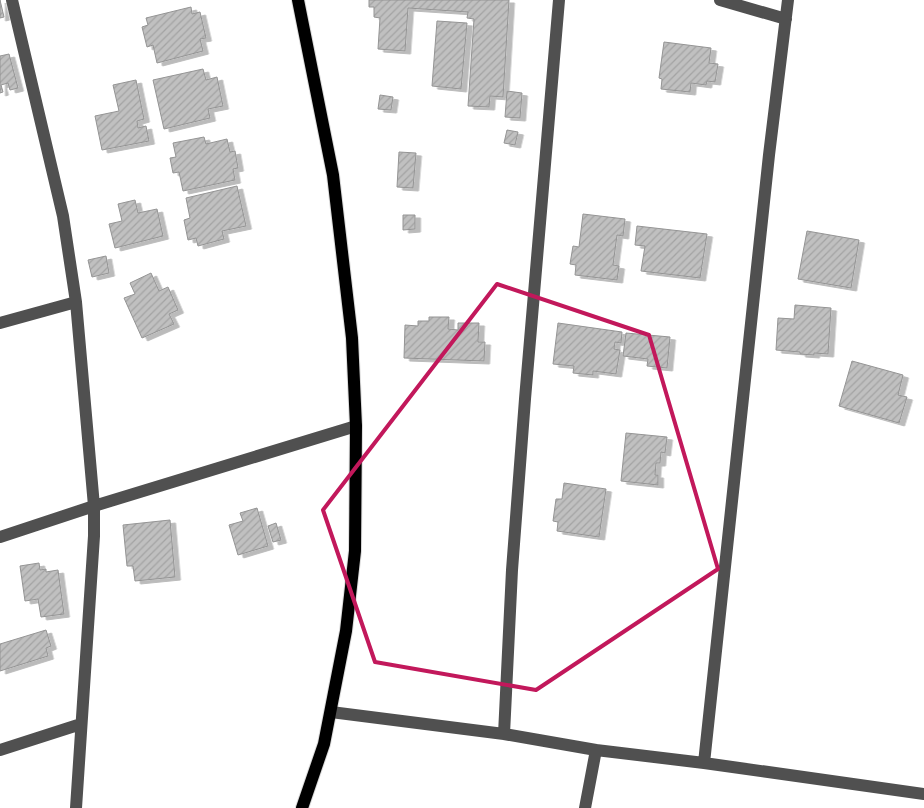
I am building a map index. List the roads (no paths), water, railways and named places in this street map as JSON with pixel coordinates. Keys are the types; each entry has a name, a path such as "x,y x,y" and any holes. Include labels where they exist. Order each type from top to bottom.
{"main road":[{"path":"298,0 333,175 352,338 356,426 355,551 346,631 324,744 302,808"}],"street":[{"path":"12,0 63,216 76,302 94,506 94,536 76,808"},
{"path":"504,734 512,570 523,418 559,0"},
{"path":"720,0 786,19"},
{"path":"704,763 769,155 788,0"},
{"path":"0,324 76,302"},
{"path":"0,537 94,506 356,426"},
{"path":"331,712 504,734 596,750 924,794"},
{"path":"0,750 82,724"},
{"path":"585,808 596,750"}]}
